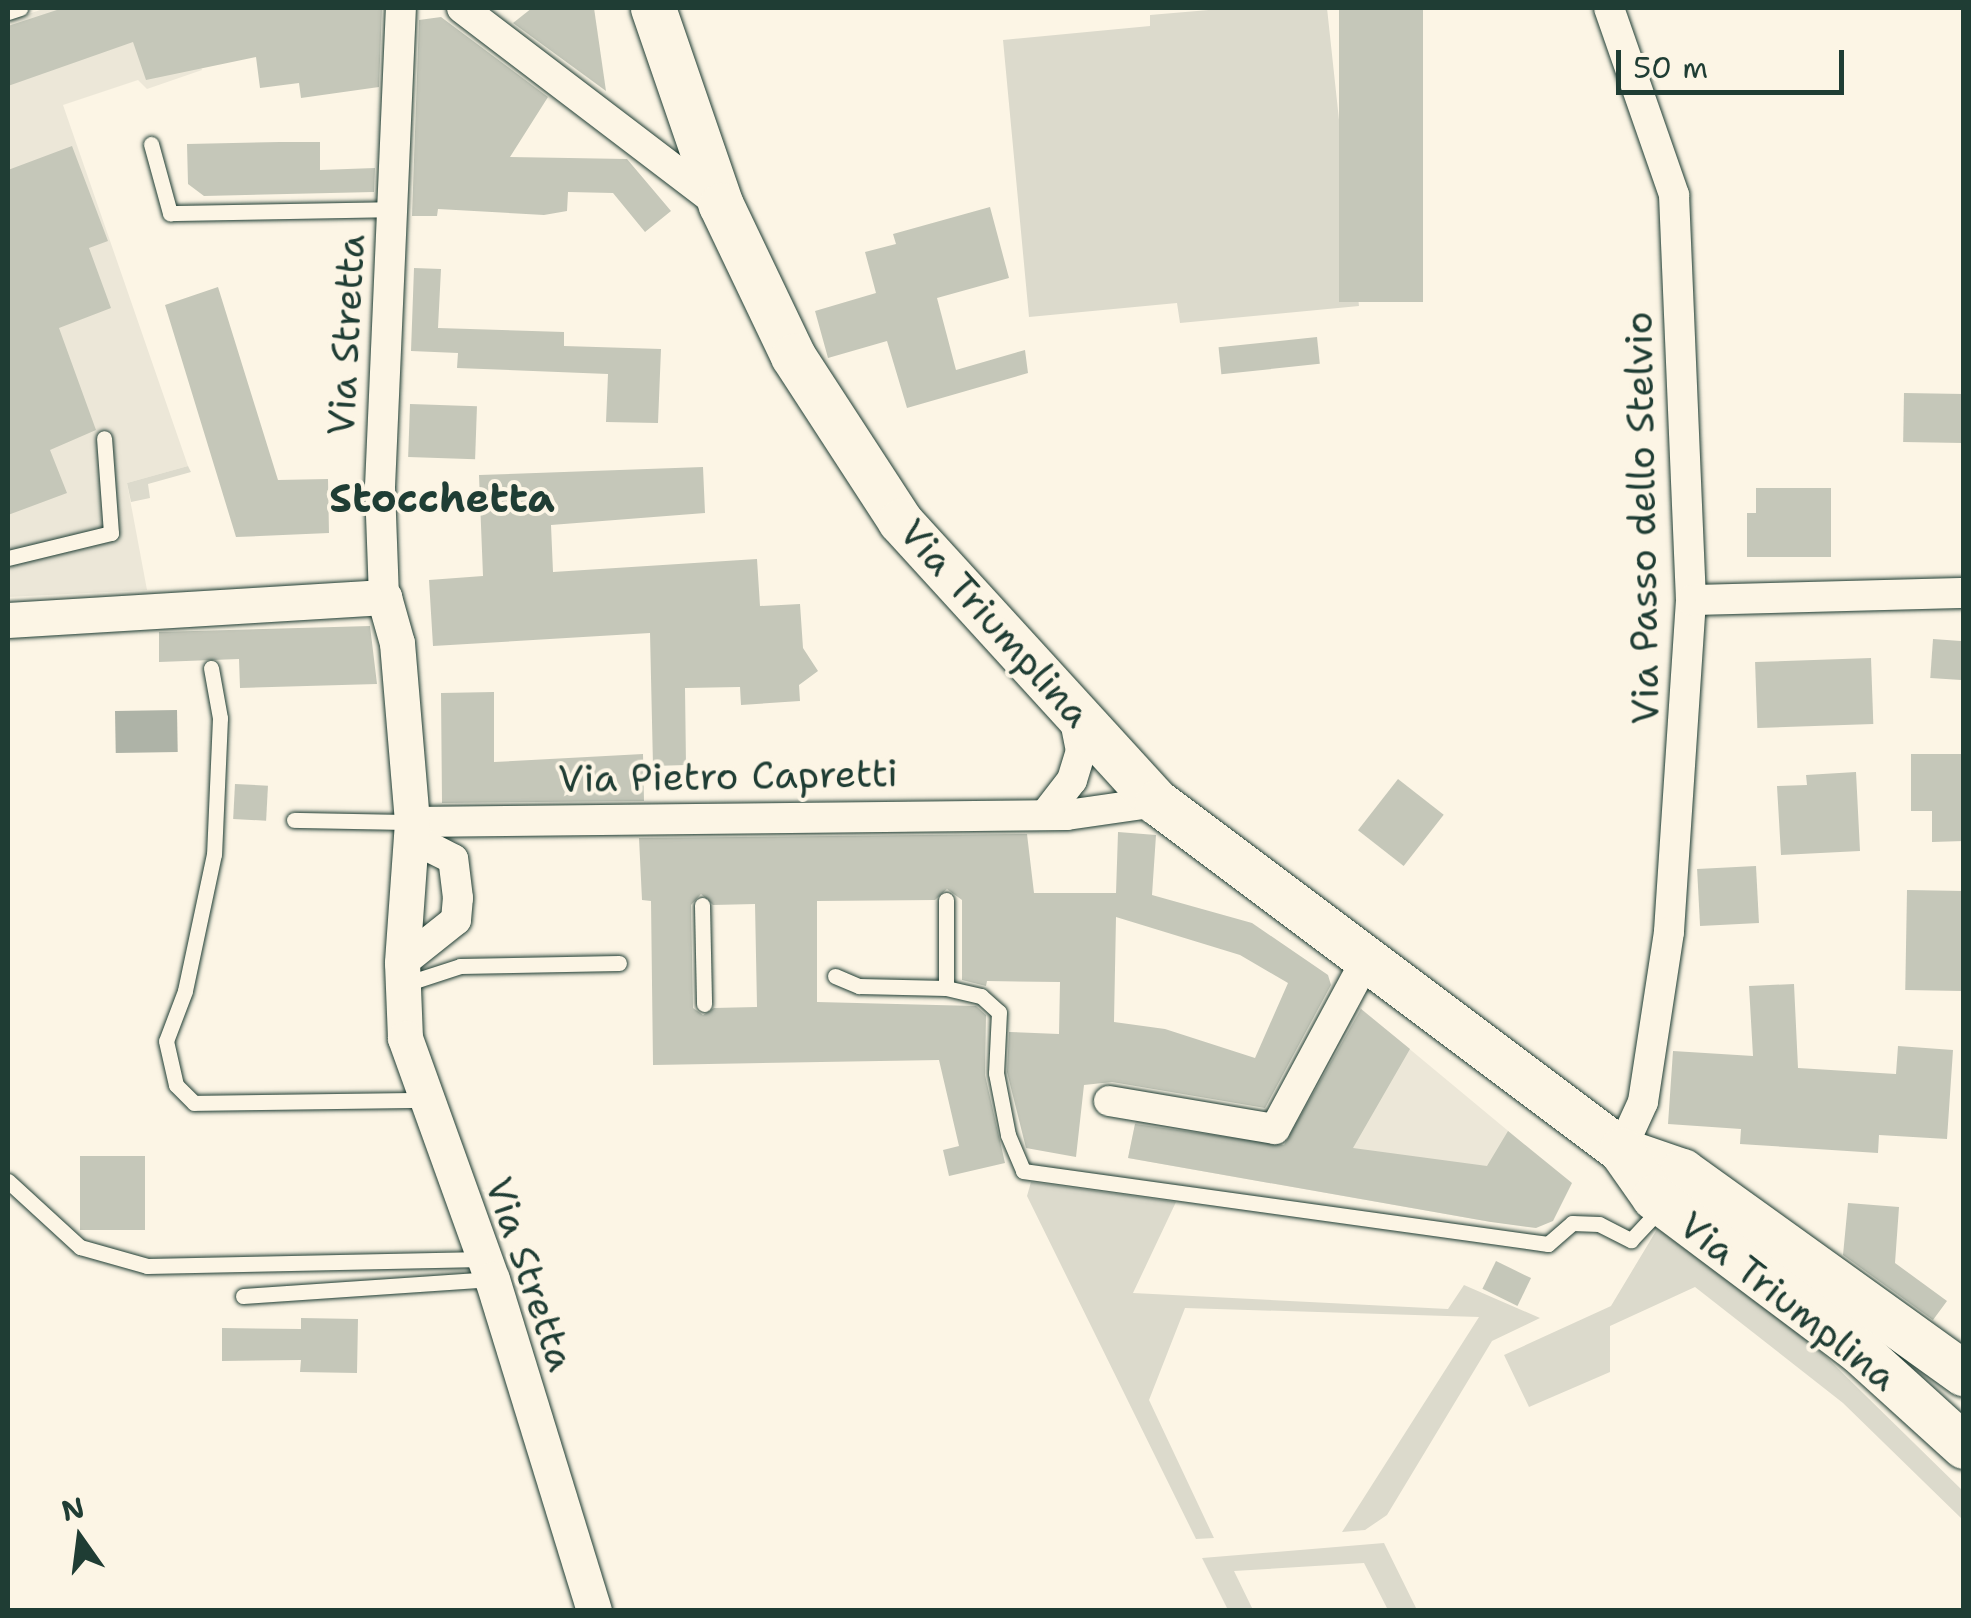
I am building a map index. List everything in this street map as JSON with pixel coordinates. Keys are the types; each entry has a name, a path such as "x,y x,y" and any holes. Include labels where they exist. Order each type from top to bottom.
{"main road":[{"name":"Via Triumplina","path":"653,8 721,205 792,356 900,521 1158,802 1365,962 1621,1150 1664,1204 1858,1350 1964,1446"},
{"name":"Via Triumplina","path":"1621,1150 1682,1171 1961,1368"}],"street":[{"name":"Via Stretta","path":"401,8 380,487 384,597 397,643 411,833 402,974 405,1038 423,1100 487,1269 594,1610"},
{"name":"Via Triumplina","path":"462,8 721,205"},
{"name":"Via Passo dello Stelvio","path":"1609,8 1674,195 1691,600 1670,932 1643,1102 1621,1150"},
{"path":"1691,600 1964,594"},
{"path":"8,620 384,597"},
{"path":"1045,815 1072,780 1081,751 1072,708"},
{"name":"Via Pietro Capretti","path":"411,833 945,825 1158,802"},
{"path":"402,974 456,920 458,898 452,859 411,833"},
{"path":"1108,1100 1275,1129 1365,962"}],"lane":[{"path":"8,12 20,8"},
{"path":"152,144 170,213 394,210"},
{"path":"8,558 111,533 104,438"},
{"path":"212,668 220,718 214,854 185,990 166,1041 176,1084 194,1104 423,1100"},
{"path":"294,820 411,833"},
{"path":"946,900 946,988"},
{"path":"702,906 704,1004"},
{"path":"402,974 460,966 620,963"},
{"path":"834,976 859,986 946,988 981,996 999,1012 996,1073 1008,1135 1023,1172 1548,1244 1572,1223 1599,1224 1631,1240 1664,1204"},
{"path":"8,1181 80,1246 147,1266 487,1269"},
{"path":"243,1296 487,1269"}],"shaded area":[{"path":"46,8 182,8 202,70 147,89 138,80 63,105 188,466 127,483 147,590 8,597 8,21"},
{"path":"1232,8 1327,8 1359,306 1180,323 1177,303 1029,317 1003,40 1150,26 1150,15"},
{"path":"188,466 191,472 148,484 150,498 131,502 127,483"},
{"path":"177,710 178,752 116,753 115,711"},
{"path":"1359,1007 1530,1149 1491,1222 1128,1158 1137,1115 1283,1138"},
{"path":"1031,1182 1176,1202 1133,1293 1448,1309 1464,1285 1540,1318 1492,1341 1387,1515 1365,1530 1342,1532 1479,1317 1185,1308 1149,1400 1214,1538 1196,1539 1027,1196"},
{"path":"1659,1226 1814,1345 1963,1491 1963,1520 1843,1403 1695,1287 1610,1326 1610,1372 1529,1407 1504,1355 1611,1306"},
{"path":"1384,1543 1417,1610 1388,1610 1364,1563 1234,1571 1253,1610 1228,1610 1202,1558"}],"building":[{"path":"63,8 382,8 379,87 301,98 299,83 260,88 256,57 146,80 133,42 8,86 8,26"},
{"path":"532,8 594,8 606,91 513,23"},
{"path":"1339,8 1423,8 1423,302 1339,302"},
{"path":"441,17 548,97 510,157 627,159 671,211 645,232 613,193 568,192 567,211 544,215 438,209 437,216 412,216 419,20"},
{"path":"320,142 320,170 375,168 374,192 204,196 188,184 187,144"},
{"path":"72,146 108,241 89,248 111,308 59,328 96,430 50,450 67,493 8,515 8,170"},
{"path":"990,207 1009,278 937,298 956,370 1025,350 1028,373 907,408 887,341 828,358 815,311 876,293 865,252 896,244 893,234"},
{"path":"414,268 441,269 438,328 564,332 564,346 661,349 658,423 606,422 608,374 457,368 458,353 411,351"},
{"path":"218,287 278,480 328,479 329,533 236,537 165,305"},
{"path":"1317,337 1320,364 1221,374 1219,347"},
{"path":"1904,393 1964,394 1963,443 1903,442"},
{"path":"410,404 477,406 475,459 408,457"},
{"path":"703,467 705,513 551,525 553,572 757,559 760,606 800,604 803,648 818,671 799,685 800,701 741,705 740,687 685,688 686,765 653,766 650,633 433,646 429,580 483,576 479,475"},
{"path":"1756,488 1831,488 1831,557 1747,557 1747,513 1756,513"},
{"path":"370,626 377,684 240,688 239,659 159,662 159,632"},
{"path":"1933,639 1964,641 1961,680 1930,678"},
{"path":"1871,658 1873,724 1757,728 1755,662"},
{"path":"494,692 494,762 643,754 644,801 442,803 441,693"},
{"path":"1911,754 1964,754 1964,841 1932,842 1932,811 1911,811"},
{"path":"1856,772 1860,851 1781,855 1777,786 1807,785 1806,775"},
{"path":"1398,779 1444,815 1404,866 1358,830"},
{"path":"235,784 268,786 266,821 233,819"},
{"path":"1118,832 1156,835 1152,895 1252,923 1328,975 1331,985 1265,1108 1112,1082 1084,1085 1076,1157 1026,1148 1007,1072 1009,1032 1059,1034 1060,982 987,981 986,986 962,980 962,900 947,889 935,900 817,901 817,1002 976,1006 986,1015 985,1075 1005,1163 949,1176 943,1150 959,1146 939,1060 653,1065 651,901 642,900 639,838 1027,834 1034,893 1116,893","holes":["701,894 713,905 755,904 757,1007 714,1008 703,1015 693,1008 691,905","1116,917 1240,955 1288,983 1255,1058 1165,1029 1114,1022"]},
{"path":"1756,866 1759,923 1700,926 1697,869"},
{"path":"1907,890 1964,891 1962,991 1905,990"},
{"path":"1794,984 1798,1068 1896,1074 1898,1046 1953,1050 1947,1139 1879,1135 1878,1153 1740,1144 1741,1129 1668,1124 1673,1051 1753,1056 1749,986"},
{"path":"1361,1009 1410,1049 1353,1148 1487,1166 1508,1131 1572,1183 1553,1221 1536,1228 1491,1222 1128,1158 1135,1124 1284,1145"},
{"path":"80,1156 145,1156 145,1230 80,1230"},
{"path":"1848,1203 1899,1207 1895,1263 1947,1301 1933,1320 1843,1255"},
{"path":"1496,1261 1531,1278 1517,1306 1482,1289"},
{"path":"301,1318 358,1319 357,1373 300,1372 301,1360 222,1361 222,1328 301,1329"}],"district":[{"name":"Stocchetta","path":"442,498"}]}
